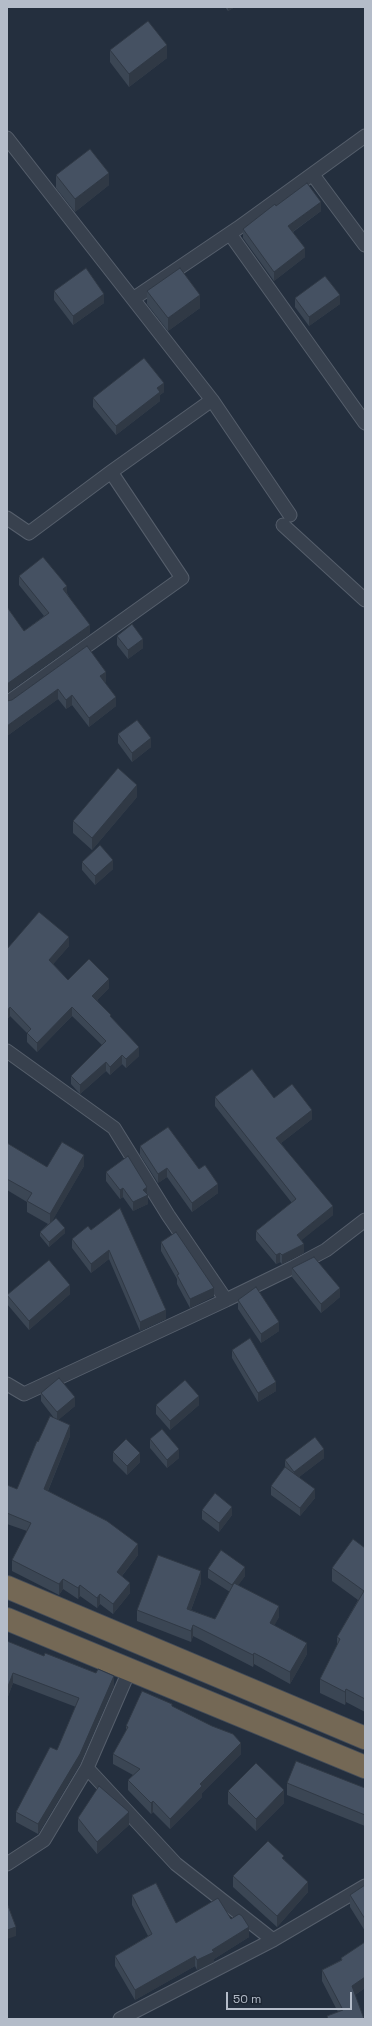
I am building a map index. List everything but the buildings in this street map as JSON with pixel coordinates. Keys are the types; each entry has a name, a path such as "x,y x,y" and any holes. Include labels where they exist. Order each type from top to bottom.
{"highway":[{"path":"7,1587 365,1738"},
{"path":"7,1619 365,1767"}],"street":[{"path":"133,299 230,234 365,136"},
{"path":"7,138 212,400 287,520 365,600"},
{"path":"313,175 365,245"},
{"path":"230,234 365,423"},
{"path":"7,518 29,533 212,400"},
{"path":"7,703 182,578 111,472"},
{"path":"7,1051 37,1071 114,1128 168,1215 226,1300"},
{"path":"7,1384 24,1394 226,1300 326,1250 365,1220"},
{"path":"7,1864 44,1840 87,1768 130,1669"},
{"path":"87,1768 176,1864 274,1940"},
{"path":"120,2019 274,1940 365,1886"}]}
